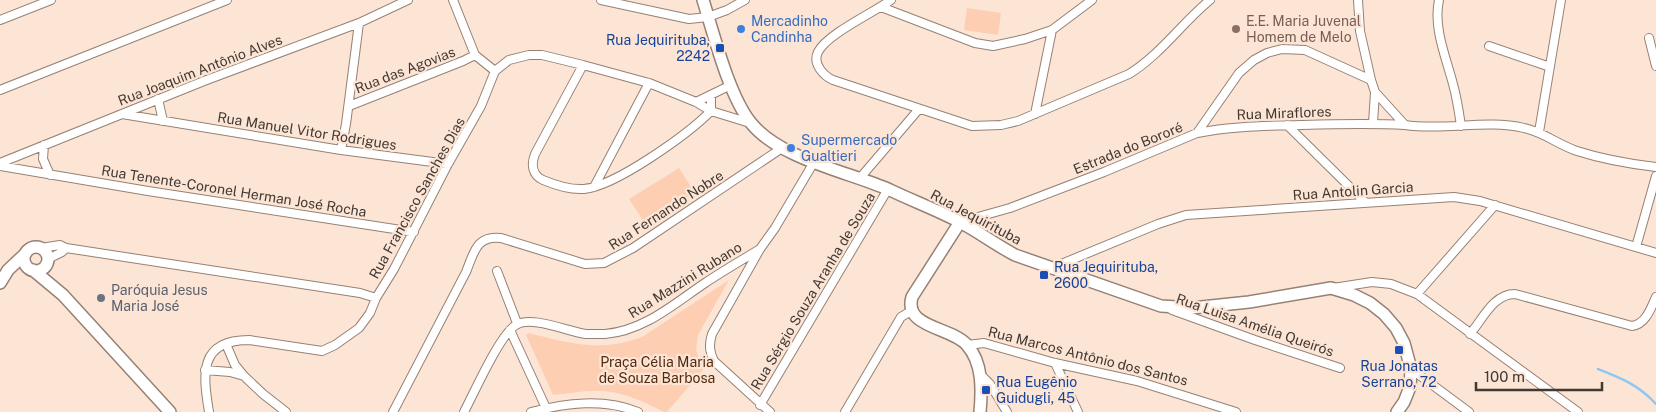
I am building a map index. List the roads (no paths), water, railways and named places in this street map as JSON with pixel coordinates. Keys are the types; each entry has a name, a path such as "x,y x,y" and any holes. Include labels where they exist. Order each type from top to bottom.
{"street":[{"path":"0,20 50,0"},
{"path":"0,90 227,0"},
{"path":"384,0 388,9"},
{"name":"Rua Joaquim Antônio Alves","path":"0,164 44,144 120,114 359,23 408,0"},
{"path":"454,0 475,55"},
{"path":"601,0 689,19 708,17 727,10 745,0"},
{"name":"Rua Jequirituba","path":"703,0 731,85 750,123 768,140 814,162 888,189 960,222 1015,255 1054,267 1161,306 1192,308 1249,302 1331,288"},
{"path":"891,0 840,32 818,52 818,64 825,76 972,126 1018,121 1105,85 1138,68 1195,12 1210,0"},
{"path":"881,7 984,46 993,46 1025,39 1052,30 1092,0"},
{"path":"1358,0 1360,31 1370,80 1375,92 1406,125 1423,127 1508,126 1524,128 1538,132 1577,151 1656,167"},
{"path":"1439,0 1437,11 1440,34 1457,98 1461,126"},
{"path":"1538,132 1561,0"},
{"path":"341,150 349,106 359,23"},
{"path":"1035,114 1052,30"},
{"path":"1649,38 1656,66"},
{"path":"1489,46 1550,67"},
{"name":"Estrada do Bororé","path":"960,222 1010,208 1144,157 1197,133 1239,73 1254,60 1276,50 1290,48 1305,50 1370,80"},
{"name":"Rua das Agovias","path":"349,106 475,55 495,71"},
{"path":"495,71 509,60 529,55 542,56 649,83 696,102 711,111 750,123"},
{"path":"583,65 535,154 532,165 540,178 562,187 583,189 617,178 658,152 704,118 711,111 711,96"},
{"name":"Rua Francisco Sanches Dias","path":"226,344 248,340 322,351 359,328 370,313 376,298 394,269 448,164 481,106 495,71"},
{"path":"594,187 649,83"},
{"path":"696,102 731,85"},
{"path":"1373,124 1375,92"},
{"path":"158,100 163,121"},
{"path":"860,178 919,109"},
{"name":"Rua Manuel Vitor Rodrigues","path":"120,114 341,150 448,164"},
{"path":"1287,125 1365,202"},
{"name":"Rua Miraflores","path":"1197,133 1225,128 1287,125 1406,125"},
{"path":"44,144 43,159 50,175"},
{"name":"Rua Fernando Nobre","path":"393,412 466,272 475,251 484,240 490,237 501,238 585,264 604,263 633,248 782,148"},
{"path":"770,412 760,405 714,361 710,352 710,343 712,334 760,249 775,228 814,162"},
{"name":"Rua Tenente-Coronel Herman José Rocha","path":"0,164 50,175 414,232"},
{"path":"1636,247 1656,176"},
{"name":"Rua Sérgio Souza Aranha de Souza","path":"760,405 888,189"},
{"name":"Rua Antolin Garcia","path":"1054,267 1104,245 1180,216 1216,212 1454,197 1495,205 1656,253"},
{"path":"1417,294 1495,205"},
{"path":"845,412 901,317 911,311 912,297 960,222"},
{"path":"2,281 12,266 30,248 60,245 66,248 360,293 376,298"},
{"path":"41,248 46,253 47,263 62,295"},
{"path":"2,281 30,269 40,270 66,248"},
{"name":"Rua Mazzini Rubano","path":"518,323 531,322 586,334 606,334 629,329 653,318 721,272 760,249"},
{"path":"24,255 25,263 30,269 62,295 170,412"},
{"path":"464,412 497,350 510,330 518,323 497,271"},
{"path":"1331,288 1372,282 1391,284 1417,294 1578,412"},
{"path":"1331,288 1354,294 1370,303 1384,314 1396,328 1404,343 1411,369 1410,387 1404,402 1397,412"},
{"path":"1470,334 1497,300 1510,294 1626,326 1634,326 1641,322 1656,297"},
{"name":"Rua Luisa Amélia Queirós","path":"1161,306 1340,368"},
{"name":"Rua Marcos Antônio dos Santos","path":"911,311 924,323 955,335 967,345 984,344 1055,363 1137,381 1236,412"},
{"path":"510,330 546,408"},
{"path":"209,412 206,370 210,354 219,346 226,344 235,365 244,376 286,412"},
{"path":"967,345 981,375 990,384 1006,412"},
{"path":"1055,363 1078,412"},
{"path":"1411,369 1465,411"},
{"path":"206,370 223,371 244,376"},
{"path":"980,412 981,375"},
{"path":"530,412 546,408 596,403 620,406 638,412"}],"waterway":[{"path":"1598,369 1636,387 1656,404"}],"place":[{"name":"Mercadinho Candinha","path":"741,29"},
{"name":"E.E. Maria Juvenal Homem de Melo","path":"1236,29"},
{"name":"Rua Jequirituba, 2242","path":"720,48"},
{"name":"Supermercado Gualtieri","path":"791,148"},
{"name":"Rua Jequirituba, 2600","path":"1044,275"},
{"name":"Paróquia Jesus Maria José","path":"101,298"},
{"name":"Rua Jonatas Serrano, 72","path":"1399,350"},
{"name":"Rua Eugênio Guidugli, 45","path":"986,390"}],"park label":[{"name":"Praça Célia Maria de Souza Barbosa","path":"657,370"}]}
